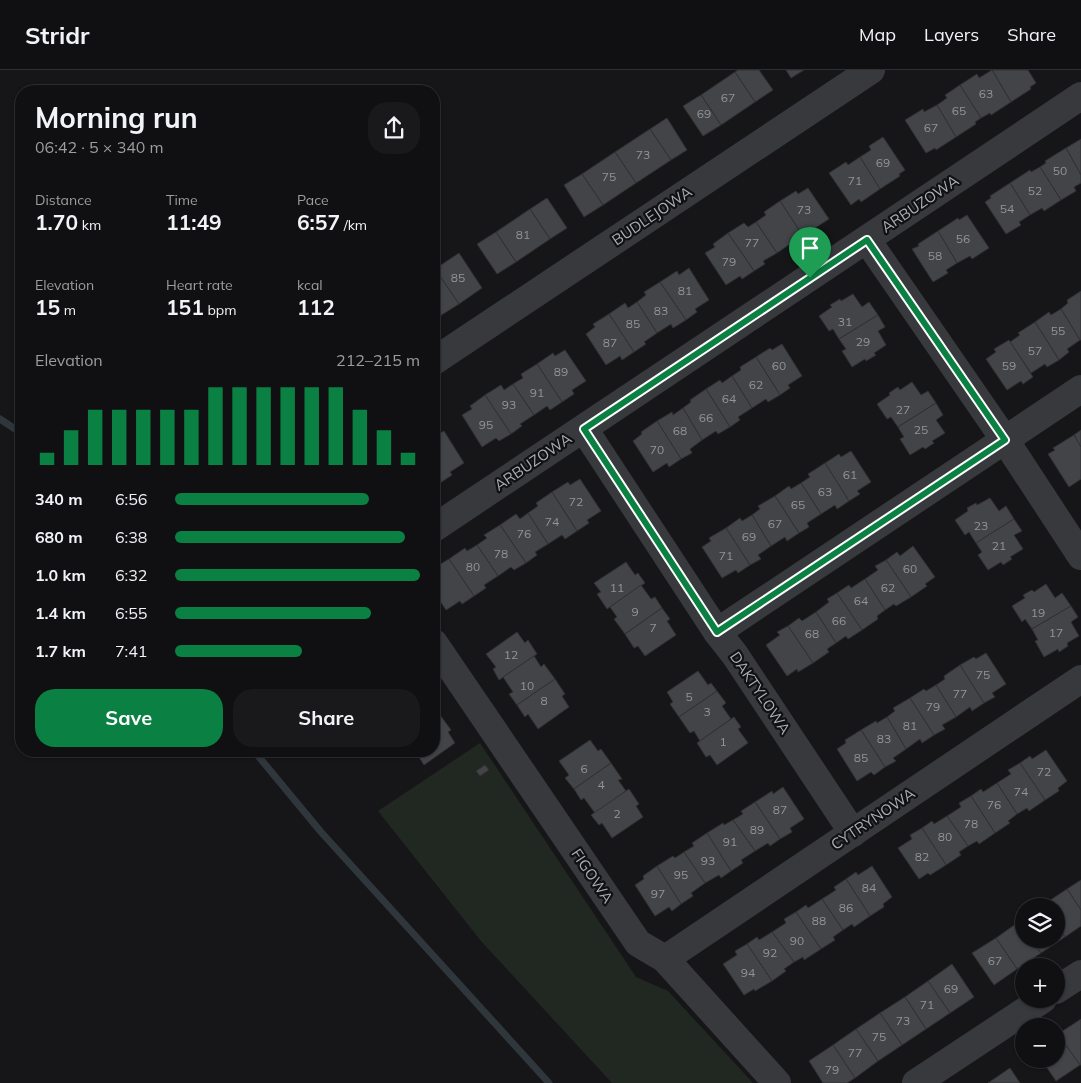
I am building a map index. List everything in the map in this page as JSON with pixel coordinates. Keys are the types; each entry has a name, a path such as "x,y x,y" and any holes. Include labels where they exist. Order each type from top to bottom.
{"street":[{"name":"BUDLEJOWA","path":"440,358 871,70"},
{"name":"ARBUZOWA","path":"440,524 1081,96"},
{"path":"867,240 1005,440 1081,556"},
{"path":"717,632 1081,389"},
{"name":"DAKTYLOWA","path":"584,429 717,632 853,833"},
{"name":"FIGOWA","path":"440,652 638,943 665,959 777,1083"},
{"name":"CYTRYNOWA","path":"665,959 1081,679"},
{"path":"1065,984 1081,974"},
{"path":"916,1083 1029,1008"}],"shaded area":[{"path":"480,743 636,977 668,991 753,1083 612,1083 481,941 378,811"}],"building":[{"path":"738,70 759,70 773,90 755,102 735,72"},
{"path":"786,70 804,70 791,78"},
{"path":"992,70 1028,70 1036,83 1030,87 1031,89 1011,102"},
{"path":"992,70 1011,102 991,115 990,113 981,118 960,85 977,74 979,78"},
{"path":"735,72 755,102 721,125 701,95"},
{"path":"960,85 981,118 975,122 976,124 956,137 937,105 947,98 945,95"},
{"path":"701,95 721,125 703,136 683,106"},
{"path":"937,105 956,137 936,150 935,148 926,153 905,120 923,109 924,112"},
{"path":"667,118 687,150 671,160 650,129"},
{"path":"650,129 671,160 636,183 615,152"},
{"path":"883,137 905,170 899,174 900,176 880,189 860,157 871,150 869,146"},
{"path":"1081,139 1081,175 1066,148"},
{"path":"1066,148 1081,175 1081,183 1074,187 1076,191 1061,200 1040,167 1046,163 1045,161"},
{"path":"615,152 636,183 603,205 582,174"},
{"path":"860,157 880,189 861,202 859,199 851,205 829,173 846,162 848,165"},
{"path":"1040,167 1061,200 1044,211 1042,208 1030,215 1010,183 1030,170 1031,172"},
{"path":"582,174 603,205 584,217 564,185"},
{"path":"1010,183 1030,215 1019,222 1021,225 1006,234 985,202 991,198 990,196"},
{"path":"808,188 829,219 815,228 817,232 805,239 780,201 796,191 798,194"},
{"path":"547,198 567,228 550,239 530,209"},
{"path":"780,201 805,239 793,247 790,244 777,253 756,222 766,215 764,212"},
{"path":"530,209 550,239 516,262 496,232"},
{"path":"967,215 989,248 972,259 970,256 957,263 938,231 958,218 959,220"},
{"path":"756,222 777,253 763,261 765,264 754,271 728,233 744,223 748,227"},
{"path":"938,231 957,263 946,270 948,273 933,282 912,249 919,246 918,244"},
{"path":"496,232 516,262 497,274 477,244"},
{"path":"728,233 754,271 742,279 740,276 726,285 705,253 715,247 713,244"},
{"path":"459,253 482,288 459,304 440,276 440,266"},
{"path":"689,268 709,300 695,309 697,312 686,320 660,282 677,271 679,275"},
{"path":"440,276 459,304 440,316"},
{"path":"660,282 686,320 673,328 671,324 657,333 637,302 646,295 644,292"},
{"path":"1081,291 1080,340 1061,309 1068,303 1067,300"},
{"path":"853,294 862,307 869,302 878,315 839,339 833,329 829,331 819,316 832,307 830,305"},
{"path":"637,302 657,333 634,352 609,314 625,303 628,308"},
{"path":"1061,309 1080,340 1067,349 1069,352 1059,360 1035,322 1049,312 1051,315"},
{"path":"609,314 634,352 622,360 620,356 606,365 586,334 595,327 593,324"},
{"path":"878,315 885,327 878,331 886,345 874,353 876,355 852,367 842,351 846,349 839,339"},
{"path":"1035,322 1059,360 1047,367 1045,364 1031,373 1010,342 1020,335 1018,333"},
{"path":"1009,340 1033,377 1023,384 1021,381 1007,390 986,359 996,352 994,349"},
{"path":"782,344 802,376 788,385 790,388 780,395 756,357 770,348 772,350"},
{"path":"565,350 586,381 572,390 574,394 562,402 537,364 553,353 555,356"},
{"path":"756,357 780,395 768,402 766,399 752,408 732,376 741,370 740,367"},
{"path":"537,364 562,402 550,410 547,406 534,415 513,384 523,378 521,374"},
{"path":"732,376 752,408 738,417 740,420 730,427 706,389 720,380 722,383"},
{"path":"912,382 921,395 928,391 936,403 898,427 891,417 887,419 877,404 898,387 900,390"},
{"path":"513,384 534,415 520,424 522,426 511,434 485,395 501,385 504,390"},
{"path":"706,389 730,427 718,434 716,431 702,440 683,408 691,402 690,400"},
{"path":"485,395 511,434 499,441 496,438 482,447 462,415 472,409 470,406"},
{"path":"936,403 943,415 936,420 945,433 932,441 934,443 925,449 923,447 910,455 900,439 904,437 898,427"},
{"path":"683,408 702,440 690,449 692,453 681,459 657,421 672,412 673,415"},
{"path":"657,421 681,459 669,467 667,463 653,472 633,441 642,434 641,432"},
{"path":"1081,430 1081,447 1074,435"},
{"path":"444,431 464,463 450,472 452,475 440,483 440,433"},
{"path":"1074,435 1081,447 1081,479 1069,487 1048,454 1055,450 1053,448"},
{"path":"851,451 871,482 857,491 860,494 849,501 825,463 839,454 841,457"},
{"path":"825,463 849,501 837,509 835,505 821,514 801,483 810,477 808,474"},
{"path":"580,479 601,511 587,520 589,523 577,531 552,492 568,482 570,485"},
{"path":"801,483 821,514 807,523 809,527 799,533 775,496 789,486 791,489"},
{"path":"552,492 577,531 565,539 562,535 548,544 528,513 538,506 536,503"},
{"path":"775,496 799,533 787,541 785,537 771,546 752,515 760,509 758,506"},
{"path":"990,498 999,511 1006,506 1014,519 976,543 969,532 965,535 955,520 968,511 967,508"},
{"path":"528,513 548,544 535,552 537,555 526,563 500,525 516,514 520,519"},
{"path":"752,515 771,546 758,555 761,559 750,565 726,528 740,518 742,521"},
{"path":"1014,519 1022,531 1014,535 1023,549 1010,557 1012,559 1003,565 1001,562 988,570 978,555 982,552 976,543"},
{"path":"500,525 526,563 514,570 511,567 498,576 477,545 487,538 484,535"},
{"path":"726,528 750,565 738,573 736,570 722,578 702,547 711,541 709,538"},
{"path":"477,545 498,576 484,585 486,588 474,596 449,559 465,548 467,551"},
{"path":"913,546 935,577 925,584 927,586 911,597 886,560 897,552 900,556"},
{"path":"449,559 474,596 462,604 460,601 446,610 440,601 440,564"},
{"path":"886,560 911,597 885,610 865,579 878,570 875,566"},
{"path":"626,562 635,575 638,573 645,583 607,609 597,594 601,592 594,583"},
{"path":"865,579 885,610 877,616 878,619 862,630 837,593 849,585 851,588"},
{"path":"1046,584 1055,598 1062,593 1071,606 1032,629 1025,619 1022,622 1012,606 1025,598 1023,595 1032,590 1034,592"},
{"path":"641,585 651,599 655,597 662,608 625,634 614,619 617,617 610,607"},
{"path":"837,593 862,630 848,639 846,636 836,643 816,612 829,602 827,599"},
{"path":"1071,606 1078,617 1071,622 1079,636 1067,643 1068,646 1059,652 1058,649 1044,657 1035,641 1038,640 1032,629"},
{"path":"662,608 670,619 667,621 676,635 645,656 638,646 634,648 625,634"},
{"path":"816,612 836,643 827,649 829,652 813,663 788,626 799,618 802,621"},
{"path":"788,626 813,663 798,672 797,669 787,676 766,645 780,635 777,632"},
{"path":"517,632 525,643 528,640 537,654 499,680 493,669 496,667 486,654"},
{"path":"986,653 1006,684 992,693 995,697 984,703 960,665"},
{"path":"534,656 541,667 544,664 555,679 517,705 509,694 513,692 503,677"},
{"path":"960,665 984,703 972,711 970,707 956,717 936,685 945,679 944,676"},
{"path":"698,671 708,685 711,683 717,691 679,717 670,704 673,702 667,692"},
{"path":"555,679 565,694 562,696 569,707 538,729 528,714 525,717 517,705"},
{"path":"936,685 956,717 942,725 945,729 934,735 910,698 924,689 926,691"},
{"path":"717,691 726,703 722,706 731,719 700,741 694,731 690,733 679,717"},
{"path":"910,698 934,735 922,743 920,739 906,749 887,717 895,711 893,708"},
{"path":"440,715 451,730 448,732 455,743 440,754"},
{"path":"734,717 741,727 738,729 748,743 717,765 710,755 706,757 697,743"},
{"path":"887,717 906,749 893,758 896,761 885,767 861,730"},
{"path":"861,730 885,767 874,775 871,772 857,781 837,749 846,743 845,740"},
{"path":"590,740 598,751 601,749 611,763 574,789 565,778 569,775 559,761"},
{"path":"1046,750 1067,781 1058,788 1059,791 1045,800 1020,763 1030,756 1032,759"},
{"path":"419,757 435,757 424,765"},
{"path":"611,763 622,779 618,780 626,791 595,813 584,798 581,800 574,789"},
{"path":"1020,763 1045,800 1029,811 1027,808 1017,814 997,783 1011,774 1008,770"},
{"path":"485,765 489,770 480,776 476,771"},
{"path":"997,783 1017,814 1008,821 1010,823 995,833 971,796 981,789 983,792"},
{"path":"783,787 804,819 790,828 792,832 780,839 755,802 772,791 773,794"},
{"path":"629,789 639,804 636,806 643,817 612,838 602,823 599,825 591,815"},
{"path":"971,796 995,833 979,844 977,841 968,846 947,816 961,807 959,803"},
{"path":"755,802 780,839 770,846 768,843 755,851 733,820 743,814 741,811"},
{"path":"947,816 968,846 959,852 961,855 946,865 922,828 932,821 934,824"},
{"path":"733,820 755,851 741,860 743,863 731,871 707,833 723,823 724,825"},
{"path":"922,828 946,865 930,875 928,873 919,879 898,848 912,839 910,835"},
{"path":"707,833 731,871 721,878 719,875 705,883 684,852 694,846 692,843"},
{"path":"684,852 705,883 691,893 693,896 681,904 657,866 673,856 675,858"},
{"path":"657,866 681,904 672,911 669,907 655,916 635,885 644,879 643,876"},
{"path":"872,866 892,897 883,904 884,907 870,916 846,879 856,872 858,875"},
{"path":"846,879 870,916 854,927 852,924 843,930 822,899 836,890 834,887"},
{"path":"1081,880 1081,910 1067,889"},
{"path":"1067,889 1081,910 1081,926 1065,937 1065,898 1054,898"},
{"path":"822,899 843,930 833,937 835,940 821,949 796,912 806,905 808,908"},
{"path":"796,912 821,949 804,960 803,957 794,962 772,932 786,923 784,919"},
{"path":"1015,925 1015,948 1037,948 1041,953 1034,958 1015,958 1015,966 996,938"},
{"path":"772,932 794,962 784,969 786,971 772,981 747,944 757,937 759,940"},
{"path":"996,938 1015,966 1015,970 994,985 972,953"},
{"path":"747,944 772,981 744,995 723,964 737,955 735,951"},
{"path":"1037,948 1048,948 1041,953"},
{"path":"952,964 974,997 950,1013 928,981"},
{"path":"928,981 950,1013 926,1029 905,997"},
{"path":"905,997 926,1029 902,1045 880,1013"},
{"path":"880,1013 902,1045 878,1061 856,1029"},
{"path":"1081,1019 1081,1065 1065,1044 1065,1029"},
{"path":"856,1029 878,1061 855,1078 833,1045"},
{"path":"1065,1044 1080,1065 1056,1081 1047,1068 1065,1068"},
{"path":"833,1045 855,1078 847,1083 823,1083 809,1061"},
{"path":"1010,1068 1020,1083 988,1083"}],"waterway":[{"path":"0,419 15,429"},
{"path":"259,757 321,832 549,1083"}],"route":[{"path":"867,240 1005,440 717,632 584,429 810,278 867,240"}]}
